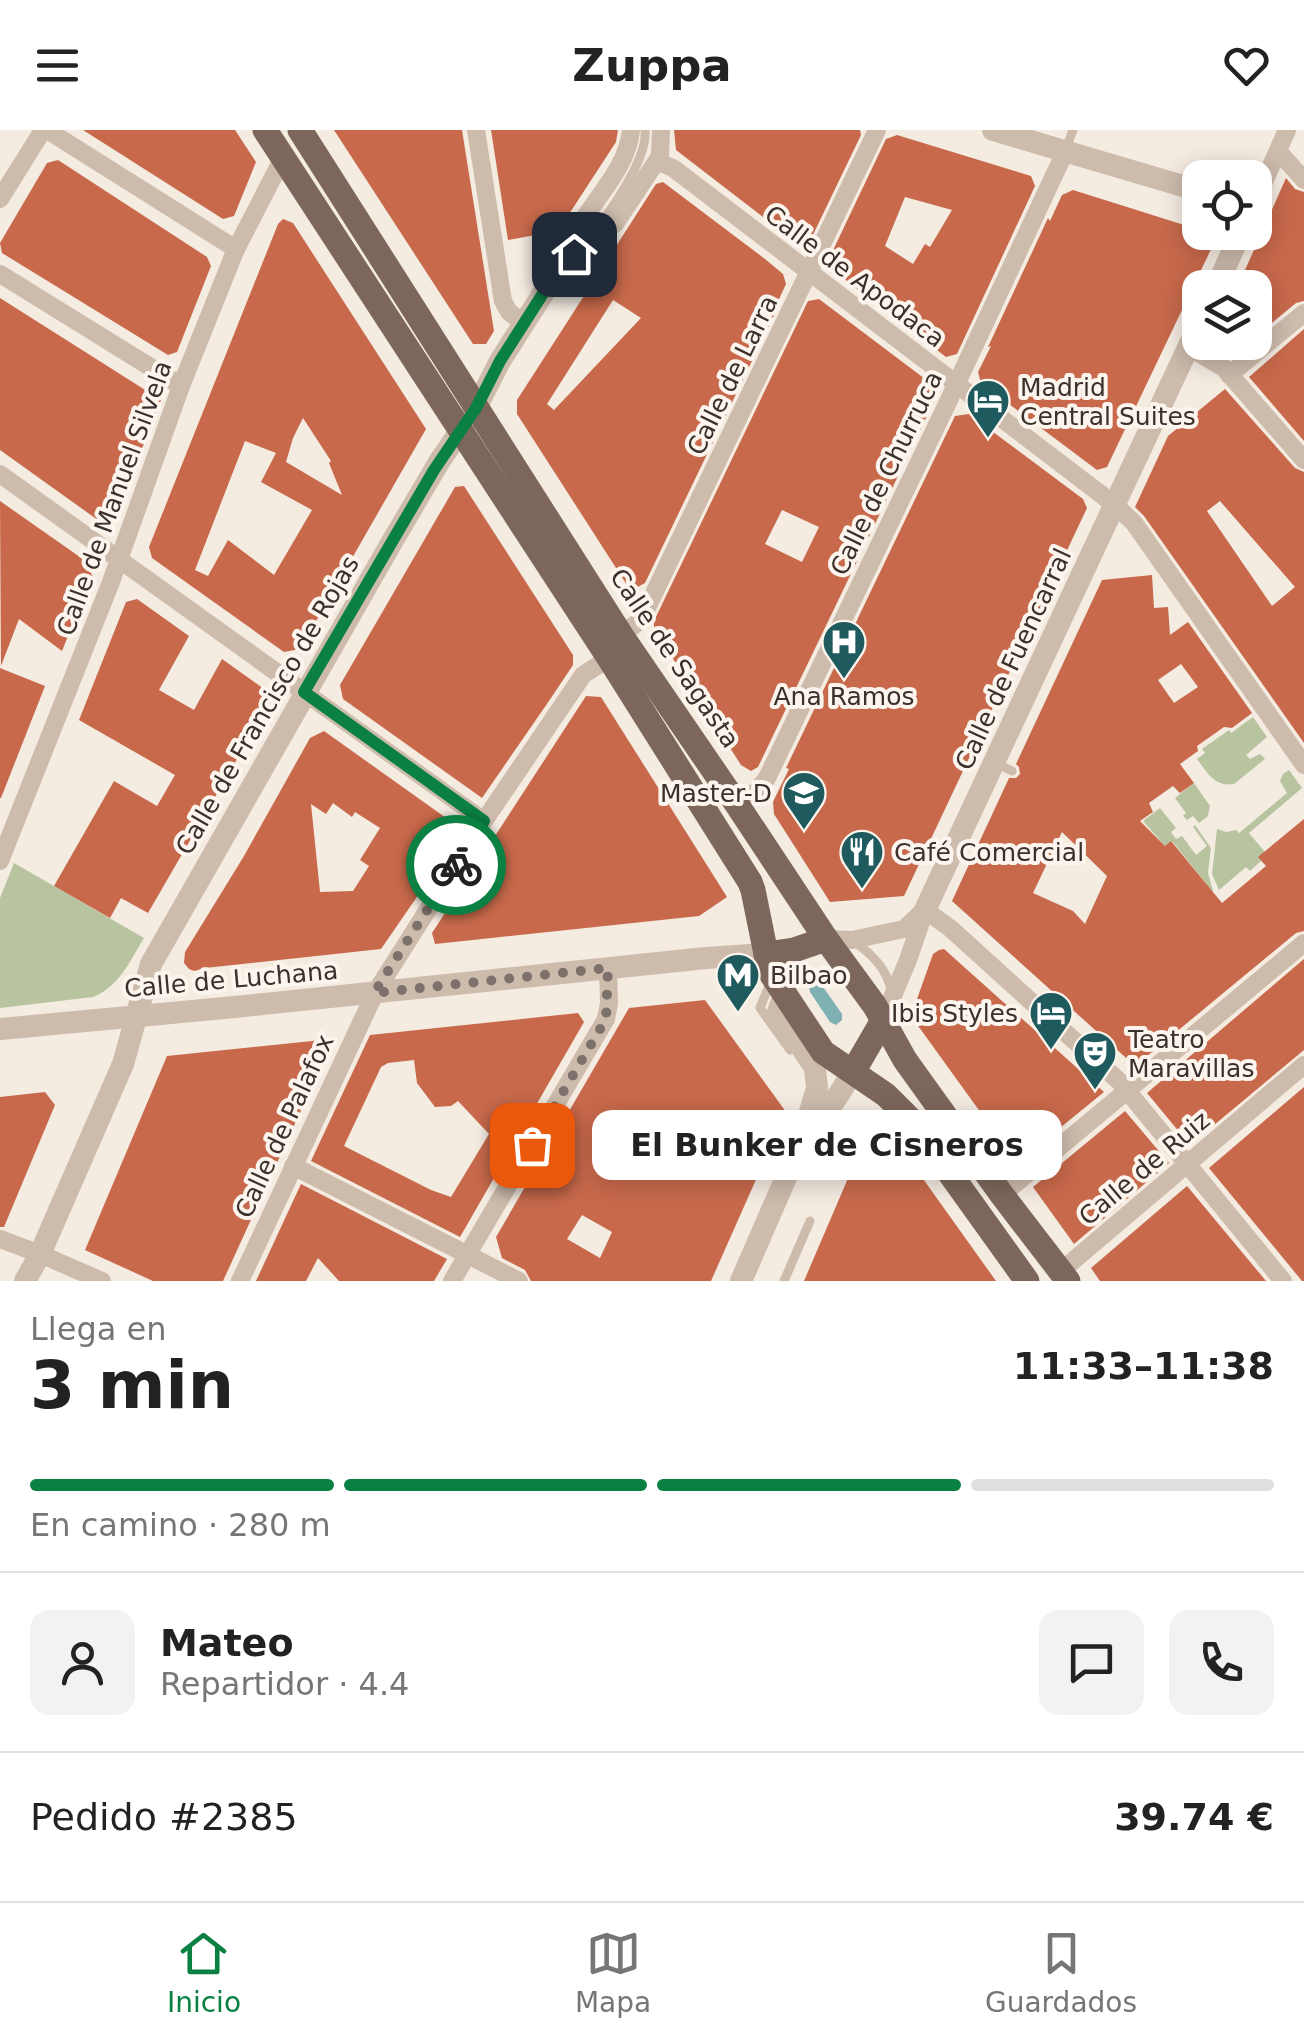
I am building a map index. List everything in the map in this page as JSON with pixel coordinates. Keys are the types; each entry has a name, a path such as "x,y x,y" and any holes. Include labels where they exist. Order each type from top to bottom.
{"main road":[{"name":"Calle de Sagasta","path":"265,130 416,364 469,418"},
{"name":"Calle de Sagasta","path":"300,130 469,418 615,646 750,882 774,975"},
{"name":"Calle de Sagasta","path":"615,646 738,806 826,940 875,1006 905,1060 1065,1276"},
{"path":"826,940 794,950 774,975 824,1052 886,1095 913,1122 1028,1281"},
{"path":"853,1072 882,1022"}],"street":[{"path":"0,199 45,130 236,248"},
{"path":"476,130 503,302 524,324"},
{"path":"565,259 571,242 624,156 631,130"},
{"path":"565,259 615,224 658,162 661,130"},
{"name":"Calle de Larra","path":"484,821 583,675 645,612 877,130"},
{"path":"994,130 1069,141 1182,184"},
{"path":"1272,164 1287,130"},
{"name":"Calle de Churruca","path":"738,806 768,778 1069,141"},
{"path":"1278,150 1304,180"},
{"name":"Calle de Manuel Silvela","path":"0,860 236,248 283,158"},
{"name":"Calle de Apodaca","path":"658,162 673,168 1116,505 1134,524 1304,765"},
{"name":"Calle de Francisco de Rojas","path":"25,1281 123,1064 151,964 434,470 565,259"},
{"path":"0,274 182,386"},
{"path":"1229,375 1304,313"},
{"name":"Calle de Fuencarral","path":"882,1022 926,910 1004,767 1182,360"},
{"path":"1210,360 1224,368 1304,460"},
{"path":"0,474 484,821"},
{"name":"Calle de Palafox","path":"240,1281 374,993 484,821"},
{"path":"826,940 852,940 904,929 926,910 1026,996 1127,1091 1284,1281"},
{"path":"1002,1195 1127,1091 1238,990 1304,943"},
{"name":"Calle de Luchana","path":"0,1030 706,958 774,975"},
{"path":"452,1281 606,1019 608,968"},
{"path":"741,1281 808,1127 816,1088 815,1068 778,1012 774,975"},
{"name":"Calle de Ruiz","path":"1065,1276 1304,1065"},
{"path":"808,1127 821,1122 853,1072"},
{"path":"293,1166 519,1281"},
{"path":"0,1239 102,1281"}],"lane":[{"path":"565,259 596,228 640,160 646,130"},
{"path":"852,940 870,952 888,978 892,998"},
{"path":"774,975 760,1008 795,1056"},
{"path":"784,1281 810,1220"}],"green space":[{"path":"1253,717 1267,737 1246,755 1250,759 1260,754 1265,759 1234,784 1216,781 1197,759 1205,753 1202,749"},
{"path":"1289,770 1302,788 1249,833 1265,852 1261,861 1250,871 1246,867 1219,890 1212,874 1217,829 1239,833 1287,793 1280,781"},
{"path":"1194,783 1210,806 1208,816 1199,823 1193,816 1187,820 1183,816 1186,813 1175,798"},
{"path":"1160,808 1176,828 1171,832 1176,839 1182,836 1196,855 1207,846 1195,825 1211,848 1208,873 1213,891 1209,893 1205,882 1172,841 1165,846 1143,821"},
{"path":"14,863 144,938 123,972 102,993 0,1008 0,898"}],"water":[{"path":"813,982 821,984 842,1014 836,1025 810,992"}],"building":[{"path":"83,130 235,130 256,162 234,216 223,219"},
{"path":"334,130 462,130 494,331 486,344 473,344"},
{"path":"491,130 618,130 616,142 558,231 508,240"},
{"path":"674,130 860,130 861,135 810,241 798,244 676,150"},
{"path":"897,135 1031,176 1035,186 957,354 946,357 826,265 886,139","holes":["905,197 952,210 930,247 925,244 913,264 885,246"]},
{"path":"58,160 207,257 211,266 177,352 168,355 2,253 0,243 47,163"},
{"path":"1286,178 1295,189 1304,192 1304,301 1272,323 1272,270 1245,270 1254,250 1272,250 1272,209"},
{"path":"663,182 765,259 783,274 786,284 645,583 634,589 627,585 517,414 517,400 656,184","holes":["613,300 641,318 554,410 547,404"]},
{"path":"1073,190 1182,224 1182,250 1211,250 1201,270 1182,270 1182,310 1107,467 1097,470 981,383 978,372 1062,195"},
{"path":"283,219 293,223 426,429 300,649 284,652 152,558 149,547","holes":["303,418 331,461 342,495 286,462","245,441 276,453 261,482 312,510 274,575 228,540 208,576 195,570"]},
{"path":"0,298 161,400 114,520 102,523 0,450"},
{"path":"819,299 933,385 936,397 758,767 751,771 741,765 654,629 654,621 808,301","holes":["782,510 819,527 802,562 765,544"]},
{"path":"1304,329 1304,441 1249,377"},
{"path":"1225,389 1295,468 1304,472 1304,743 1135,507 1168,436","holes":["1220,501 1295,587 1272,606 1207,511"]},
{"path":"969,414 1083,499 1087,508 904,896 830,902 774,814 773,802 955,416"},
{"path":"464,486 573,655 573,665 482,798 343,699 340,685 455,487"},
{"path":"0,501 87,562 92,576 62,651 19,619 1,666"},
{"path":"1152,575 1154,608 1168,607 1170,635 1188,622 1252,713 1197,746 1198,751 1180,764 1194,783 1180,793 1173,786 1149,803 1153,812 1140,821 1165,846 1171,841 1222,903 1266,866 1258,857 1304,819 1304,931 1296,933 1135,1066 952,901 1009,778 1020,774 1016,764 1102,580","holes":["1181,664 1198,687 1174,703 1158,680","1062,832 1107,876 1085,924 1073,911 1033,893"]},
{"path":"137,599 189,636 159,690 194,710 222,659 267,691 270,702 148,913 121,898 110,918 54,886 114,781 157,806 175,775 79,720 126,602"},
{"path":"0,668 45,686 1,798 0,798"},
{"path":"586,696 601,697 727,897 699,916 435,944 432,933"},
{"path":"324,731 463,830 381,949 189,969 184,963 185,952 310,738","holes":["333,803 352,817 355,812 380,828 360,860 369,866 353,891 320,892 311,804 326,814"]},
{"path":"944,949 1104,1092 1017,1163 911,1016 933,954"},
{"path":"1304,959 1304,1050 1190,1145 1147,1093"},
{"path":"705,1000 786,1112 711,1281 531,1281 525,1270 502,1258 496,1237 629,1008","holes":["582,1215 612,1232 600,1258 567,1239"]},
{"path":"578,1013 584,1022 460,1237 311,1161 370,1035","holes":["414,1060 417,1083 435,1107 451,1106 458,1101 489,1134 451,1197 344,1146 381,1067"]},
{"path":"322,1040 329,1049 223,1281 153,1281 85,1250 167,1056"},
{"path":"1304,1087 1304,1281 1302,1281 1209,1168"},
{"path":"45,1092 55,1105 4,1227 0,1227 0,1097"},
{"path":"1125,1111 1169,1163 1074,1244 1033,1187"},
{"path":"889,1131 996,1281 804,1281 861,1148"},
{"path":"301,1184 447,1259 434,1281 339,1281 318,1258 306,1281 256,1281"},
{"path":"1187,1186 1266,1281 1100,1281 1091,1268"}],"way so far":[{"path":"456,865 374,993 608,968 606,1019 532,1145"}],"place":[{"name":"Madrid Central Suites","path":"988,439"},
{"name":"Ana Ramos","path":"844,680"},
{"name":"Master-D","path":"804,831"},
{"name":"Café Comercial","path":"862,890"},
{"name":"Bilbao","path":"738,1013"},
{"name":"Ibis Styles","path":"1051,1051"},
{"name":"Teatro Maravillas","path":"1095,1091"},
{"name":"El Bunker de Cisneros","path":"532,1145"}],"route":[{"path":"456,865 484,821 304,692 434,470 476,408 500,361 565,259 574,254"}]}
